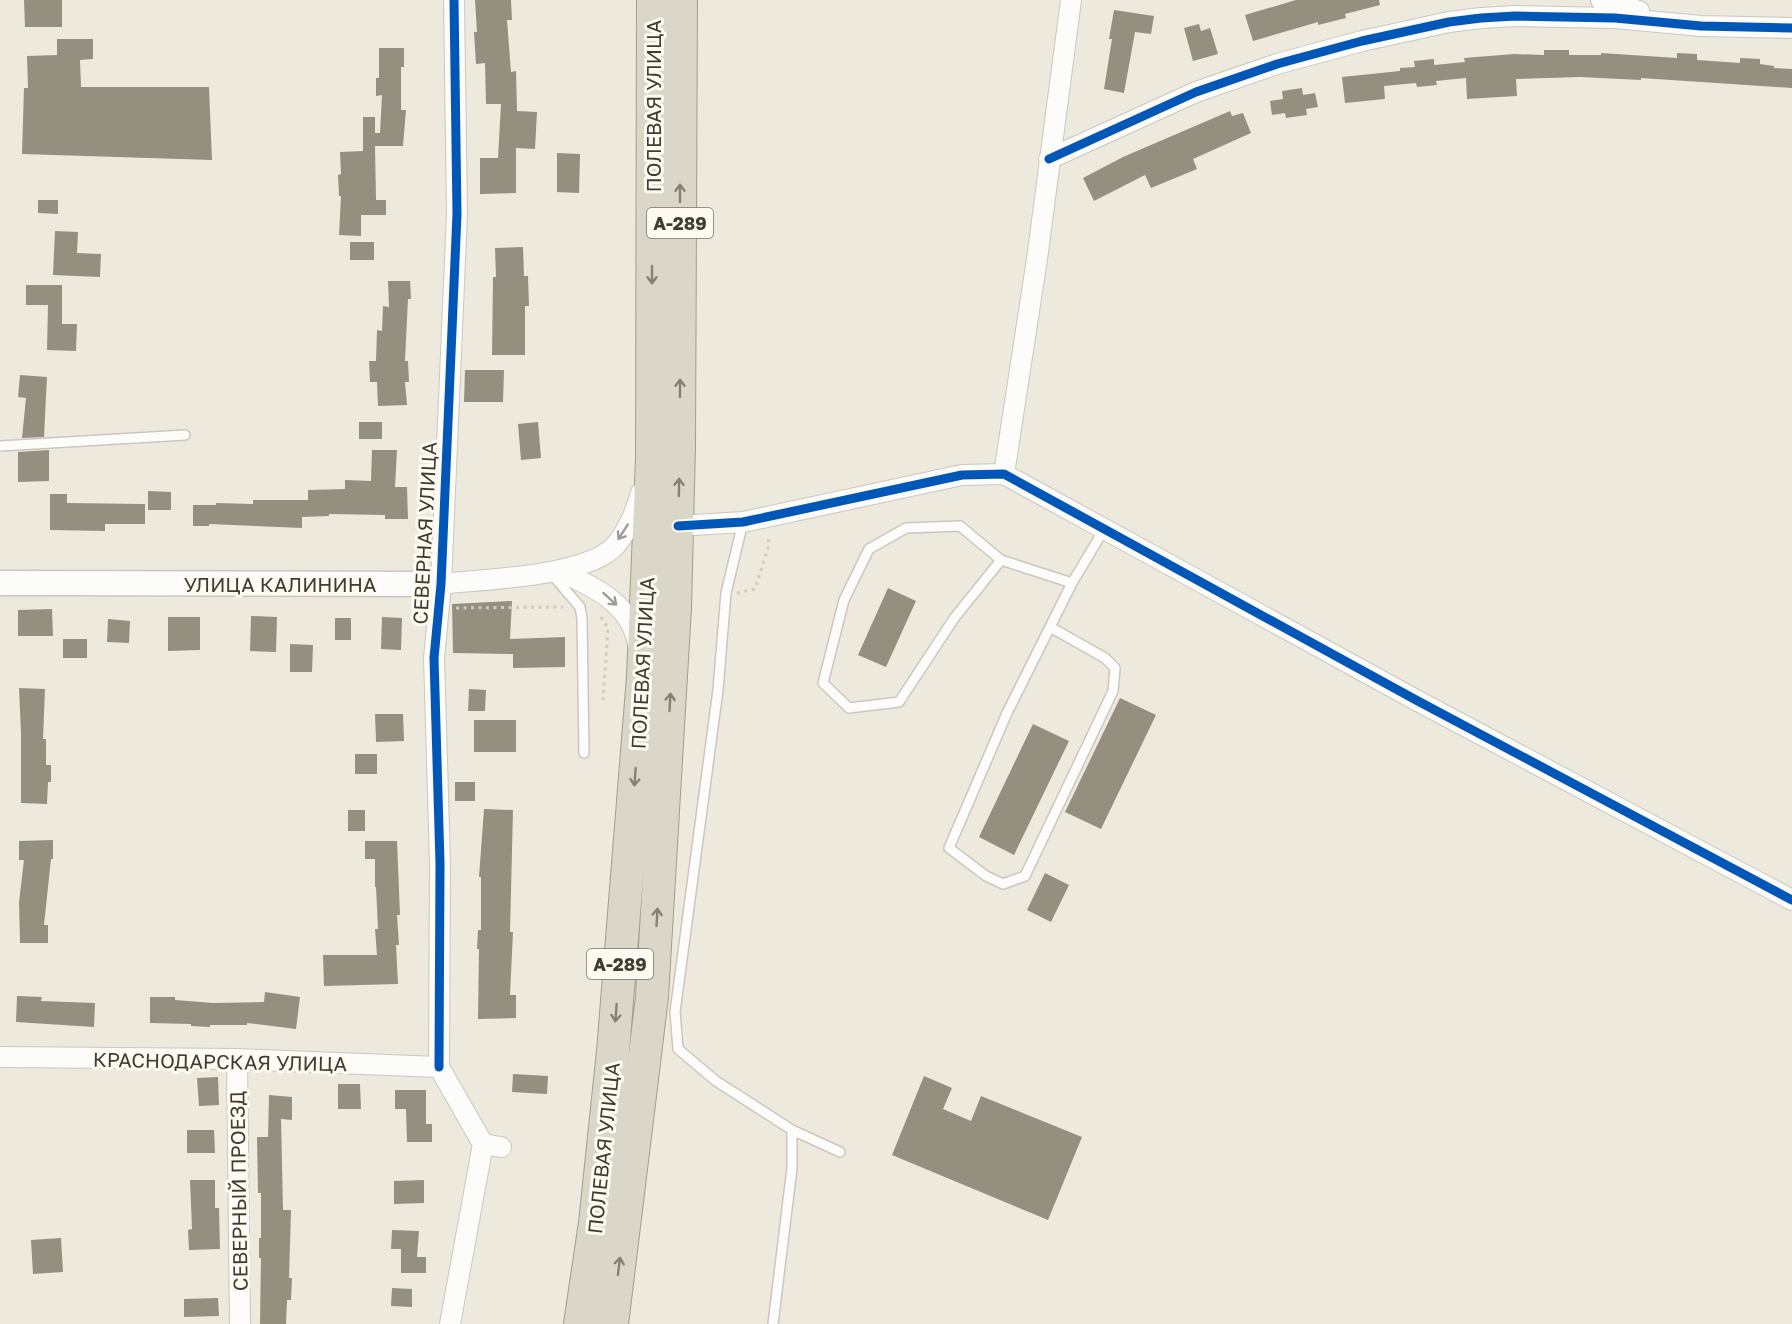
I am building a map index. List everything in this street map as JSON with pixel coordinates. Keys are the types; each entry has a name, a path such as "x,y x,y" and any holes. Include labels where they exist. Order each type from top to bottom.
{"highway":[{"name":"ПОЛЕВАЯ УЛИЦА","path":"580,1324 595,1223 614,1051 643,677 652,459 653,0"},
{"name":"ПОЛЕВАЯ УЛИЦА","path":"612,1324 652,997 675,608 678,526 681,0"}],"street":[{"name":"СЕВЕРНАЯ УЛИЦА","path":"439,1067 440,863 434,658 440,596 457,214 454,0"},
{"path":"1004,474 1037,259 1071,0"},
{"path":"1601,0 1628,9 1701,26"},
{"path":"1049,159 1196,92 1267,68 1362,41 1449,22 1515,16 1615,18 1701,26 1792,28"},
{"name":"А-289","path":"555,572 594,560 614,546 634,515 652,459"},
{"path":"678,526 742,522 962,475 1004,474 1416,700 1792,900"},
{"name":"УЛИЦА КАЛИНИНА","path":"0,583 440,596 555,572"},
{"name":"А-289","path":"555,572 586,583 607,595 623,612 637,635 643,677"},
{"name":"КРАСНОДАРСКАЯ УЛИЦА","path":"0,1057 237,1059 439,1067"},
{"name":"СЕВЕРНЫЙ ПРОЕЗД","path":"237,1059 240,1324"},
{"path":"439,1067 492,1145 450,1324"}],"lane":[{"path":"0,446 186,435"},
{"path":"742,522 726,593 718,690 675,1012 678,1049 716,1081 792,1130 840,1152"},
{"path":"1001,560 956,618 898,702 849,708 823,683 844,600 869,549 906,528 960,526 1001,560 1072,583"},
{"path":"1050,627 1105,658 1115,668 1113,692 1025,876 1003,884 986,876 949,848 1007,713 1050,627 1072,583 1105,528"},
{"path":"555,572 580,607 582,618 584,753"},
{"path":"774,1324 792,1168 792,1130"}],"path":[{"path":"726,593 755,589 769,545 766,517"},
{"path":"440,596 593,607 608,628 603,700"}],"building":[{"path":"24,0 62,0 62,27 25,27"},
{"path":"475,0 511,0 512,20 507,20 511,72 516,71 517,111 537,112 535,149 516,148 516,193 480,194 480,158 498,158 501,104 486,104 485,63 476,64"},
{"path":"1296,0 1379,0 1380,5 1345,14 1346,18 1318,25 1318,22 1253,41 1245,15"},
{"path":"1114,10 1154,16 1151,34 1135,32 1124,93 1104,89"},
{"path":"1199,24 1201,31 1210,28 1218,54 1193,61 1184,28"},
{"path":"57,39 93,39 93,59 80,60 81,87 209,87 212,160 22,154 24,88 28,88 27,56 57,55"},
{"path":"379,48 404,48 404,67 401,67 401,110 406,110 403,146 375,146 376,200 386,200 386,215 361,215 361,236 339,235 340,152 363,151 363,117 375,117 375,133 380,133 382,95 376,96 376,78 379,78"},
{"path":"1544,50 1569,50 1569,55 1601,55 1601,53 1677,58 1677,53 1697,54 1697,60 1740,63 1740,58 1760,59 1760,64 1792,69 1792,88 1641,78 1641,80 1580,77 1516,79 1517,96 1467,99 1466,78 1436,81 1437,85 1417,87 1416,83 1384,86 1385,99 1345,103 1342,77 1400,71 1400,68 1415,67 1414,61 1434,59 1434,65 1465,62 1464,58 1514,54 1544,55"},
{"path":"1302,88 1303,95 1315,93 1318,107 1306,109 1307,115 1286,118 1285,113 1272,115 1270,101 1283,99 1282,91"},
{"path":"1230,111 1232,116 1243,113 1251,133 1193,159 1197,169 1151,188 1145,175 1094,201 1083,178 1123,157"},
{"path":"557,153 580,154 579,193 557,192"},
{"path":"38,200 58,200 58,214 38,213"},
{"path":"55,231 78,232 77,253 101,254 100,277 53,275"},
{"path":"350,242 374,242 374,260 350,260"},
{"path":"523,247 524,276 528,276 529,306 525,306 525,355 492,355 493,277 496,277 495,248"},
{"path":"388,281 410,281 411,299 408,299 405,361 408,361 409,382 405,382 407,405 378,406 377,382 370,382 369,361 376,361 377,330 382,331 383,306 389,307"},
{"path":"26,285 62,285 62,324 77,324 76,351 47,350 48,305 26,305"},
{"path":"465,370 504,370 503,402 464,402"},
{"path":"20,375 47,377 44,437 22,438 26,398 18,397"},
{"path":"359,422 382,422 382,439 359,439"},
{"path":"538,422 541,458 521,460 518,424"},
{"path":"49,450 49,481 18,482 18,452"},
{"path":"372,450 397,450 395,487 407,487 408,519 385,519 385,515 329,514 329,516 302,517 302,528 209,524 209,526 193,526 193,505 253,504 253,500 308,500 308,490 345,489 345,480 371,481"},
{"path":"148,491 171,492 171,510 148,510"},
{"path":"50,494 67,494 67,503 145,504 145,524 105,524 105,531 50,530"},
{"path":"888,588 916,601 886,667 858,655"},
{"path":"512,601 510,639 565,637 565,667 513,668 513,654 453,653 452,604"},
{"path":"52,609 53,636 18,636 18,610"},
{"path":"251,616 277,617 276,652 250,651"},
{"path":"168,617 200,617 200,650 168,651"},
{"path":"382,617 402,618 401,650 381,649"},
{"path":"335,618 351,618 351,640 335,640"},
{"path":"108,619 130,621 129,643 107,642"},
{"path":"63,639 87,639 87,658 63,658"},
{"path":"290,644 313,645 312,672 290,672"},
{"path":"19,688 45,689 43,739 46,739 46,765 51,765 47,804 21,803"},
{"path":"469,689 486,690 485,711 468,711"},
{"path":"1120,698 1156,715 1101,829 1065,812"},
{"path":"375,714 403,714 404,741 376,742"},
{"path":"474,720 516,720 516,752 474,752"},
{"path":"1033,724 1069,741 1014,855 979,837"},
{"path":"355,754 377,754 377,774 355,774"},
{"path":"455,782 475,782 475,801 455,801"},
{"path":"484,809 513,810 510,932 513,932 510,995 516,995 516,1018 478,1019 479,949 477,949 478,930 481,930 481,877 479,877"},
{"path":"348,810 365,810 365,831 348,831"},
{"path":"53,840 53,859 51,859 44,925 48,925 48,943 20,943 19,902 24,860 19,860 19,841"},
{"path":"365,841 397,841 400,915 397,915 399,945 396,945 398,984 324,986 323,955 377,955 375,859 365,859"},
{"path":"1045,873 1069,885 1051,922 1027,910"},
{"path":"265,992 300,997 296,1029 247,1023 247,1025 210,1025 210,1027 150,1023 150,997 175,997 175,1000 213,1003 264,1002"},
{"path":"17,996 42,997 41,1001 95,1003 94,1027 16,1022"},
{"path":"513,1074 548,1076 547,1094 512,1092"},
{"path":"924,1076 952,1088 943,1109 971,1121 981,1096 1082,1137 1048,1220 892,1155"},
{"path":"218,1077 219,1105 199,1106 197,1078"},
{"path":"338,1084 360,1084 361,1109 338,1109"},
{"path":"395,1090 426,1090 426,1124 432,1124 432,1142 407,1142 406,1109 395,1109"},
{"path":"269,1095 292,1097 292,1120 281,1119 283,1210 291,1210 289,1278 292,1278 291,1300 287,1300 286,1324 260,1324 261,1193 258,1193 257,1137 268,1137"},
{"path":"187,1130 214,1130 215,1153 187,1153"},
{"path":"190,1180 215,1180 215,1208 219,1208 220,1249 189,1250 188,1230 192,1229"},
{"path":"424,1180 424,1203 394,1204 394,1181"},
{"path":"392,1230 419,1231 417,1257 426,1257 426,1273 401,1273 401,1249 391,1249"},
{"path":"61,1238 63,1272 33,1274 31,1240"},
{"path":"392,1288 412,1289 412,1307 391,1306"},
{"path":"218,1298 219,1316 184,1317 184,1299"}],"cycle path":[{"path":"439,1067 440,863 434,658 441,584 457,214 454,0"},
{"path":"1049,159 1196,92 1277,64 1362,41 1449,22 1515,16 1615,18 1701,26 1792,28"},
{"path":"678,526 743,522 962,475 1004,474 1416,700 1792,900"}]}
